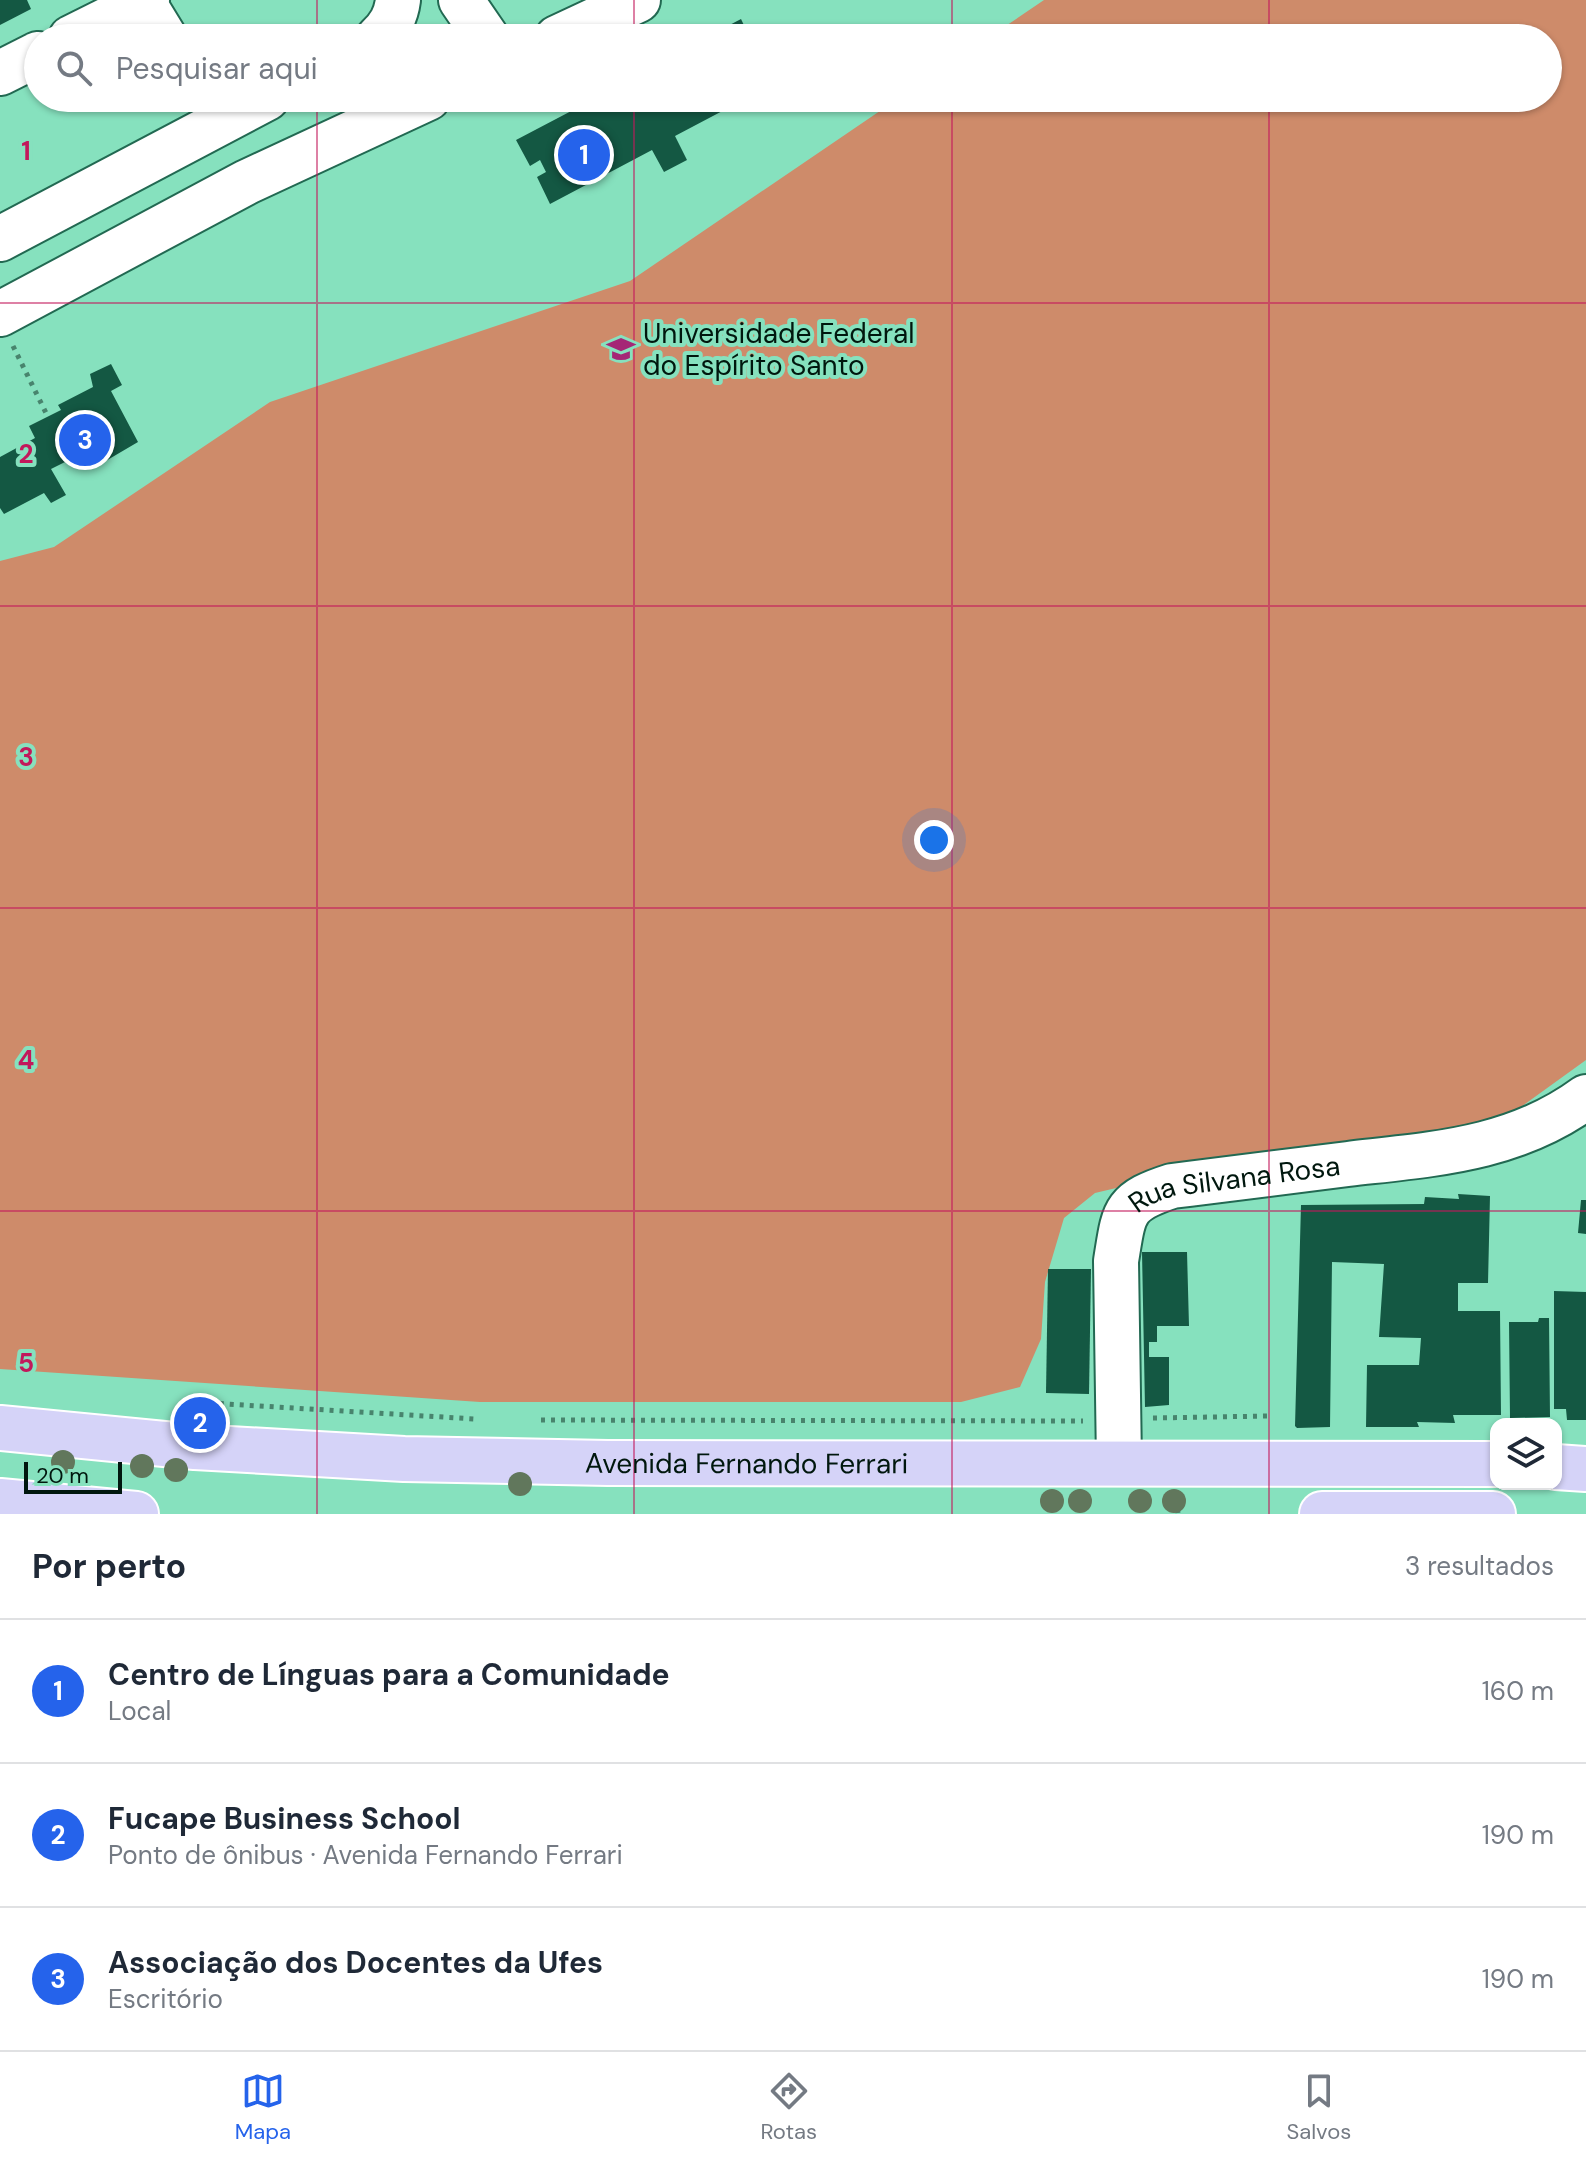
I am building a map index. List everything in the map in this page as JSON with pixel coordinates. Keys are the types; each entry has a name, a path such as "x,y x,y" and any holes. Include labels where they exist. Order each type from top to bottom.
{"main road":[{"name":"Avenida Fernando Ferrari","path":"0,1428 195,1447 404,1459 608,1463 1490,1464"},
{"path":"1562,1467 1586,1469"},
{"path":"0,1501 136,1514"},
{"path":"1322,1514 1493,1514"}],"street":[{"path":"391,24 398,0"},
{"path":"461,0 477,24"},
{"path":"587,24 638,0"},
{"path":"116,24 152,13"},
{"path":"0,73 24,61"},
{"path":"0,239 205,112"},
{"path":"208,112 247,182"},
{"path":"5,326 247,182 398,112"},
{"name":"Rua Silvana Rosa","path":"1119,1462 1116,1261 1121,1229 1129,1206 1144,1195 1172,1186 1444,1154 1519,1134 1567,1111 1586,1097"}],"path":[{"path":"5,326 48,417"},
{"path":"180,1408 210,1403 478,1419"},
{"path":"525,1420 1075,1421 1269,1416"}],"shaded area":[{"path":"1044,0 1586,0 1586,1060 1514,1112 1473,1135 1235,1160 1095,1193 1064,1218 1045,1282 1041,1339 1020,1387 961,1402 480,1402 0,1369 0,561 54,547 270,402 630,281 878,112 1562,112 1562,24 1009,24"}],"building":[{"path":"0,0 27,0 31,9 0,25"},
{"path":"569,112 720,112 675,136 687,160 664,172 652,150 550,204 537,177 546,172 540,160 530,166 516,140"},
{"path":"111,364 122,385 111,391 138,442 92,469 83,453 51,469 66,495 51,503 44,493 4,514 0,508 0,457 35,438 29,426 61,410 58,405 93,387 90,374"},
{"path":"1458,1194 1490,1196 1488,1283 1458,1283 1458,1311 1500,1311 1501,1415 1453,1415 1455,1423 1417,1422 1419,1427 1366,1427 1367,1365 1419,1365 1421,1338 1379,1337 1384,1264 1332,1262 1330,1427 1297,1428 1301,1205 1424,1204 1425,1197 1459,1199"},
{"path":"1581,1200 1586,1200 1586,1234 1578,1233"},
{"path":"1142,1252 1187,1252 1189,1326 1157,1326 1157,1342 1149,1342 1149,1357 1169,1357 1169,1405 1145,1407"},
{"path":"1048,1269 1091,1269 1089,1394 1046,1393"},
{"path":"1554,1291 1586,1292 1586,1420 1567,1420 1566,1409 1554,1409"},
{"path":"1539,1318 1549,1318 1550,1417 1510,1418 1509,1322 1538,1322"}],"place":[{"name":"Centro de Línguas para a Comunidade","path":"584,155"},
{"name":"Universidade Federal do Espírito Santo","path":"621,349"},
{"name":"Associação dos Docentes da Ufes","path":"85,440"},
{"name":"Fucape Business School","path":"200,1423"}]}
